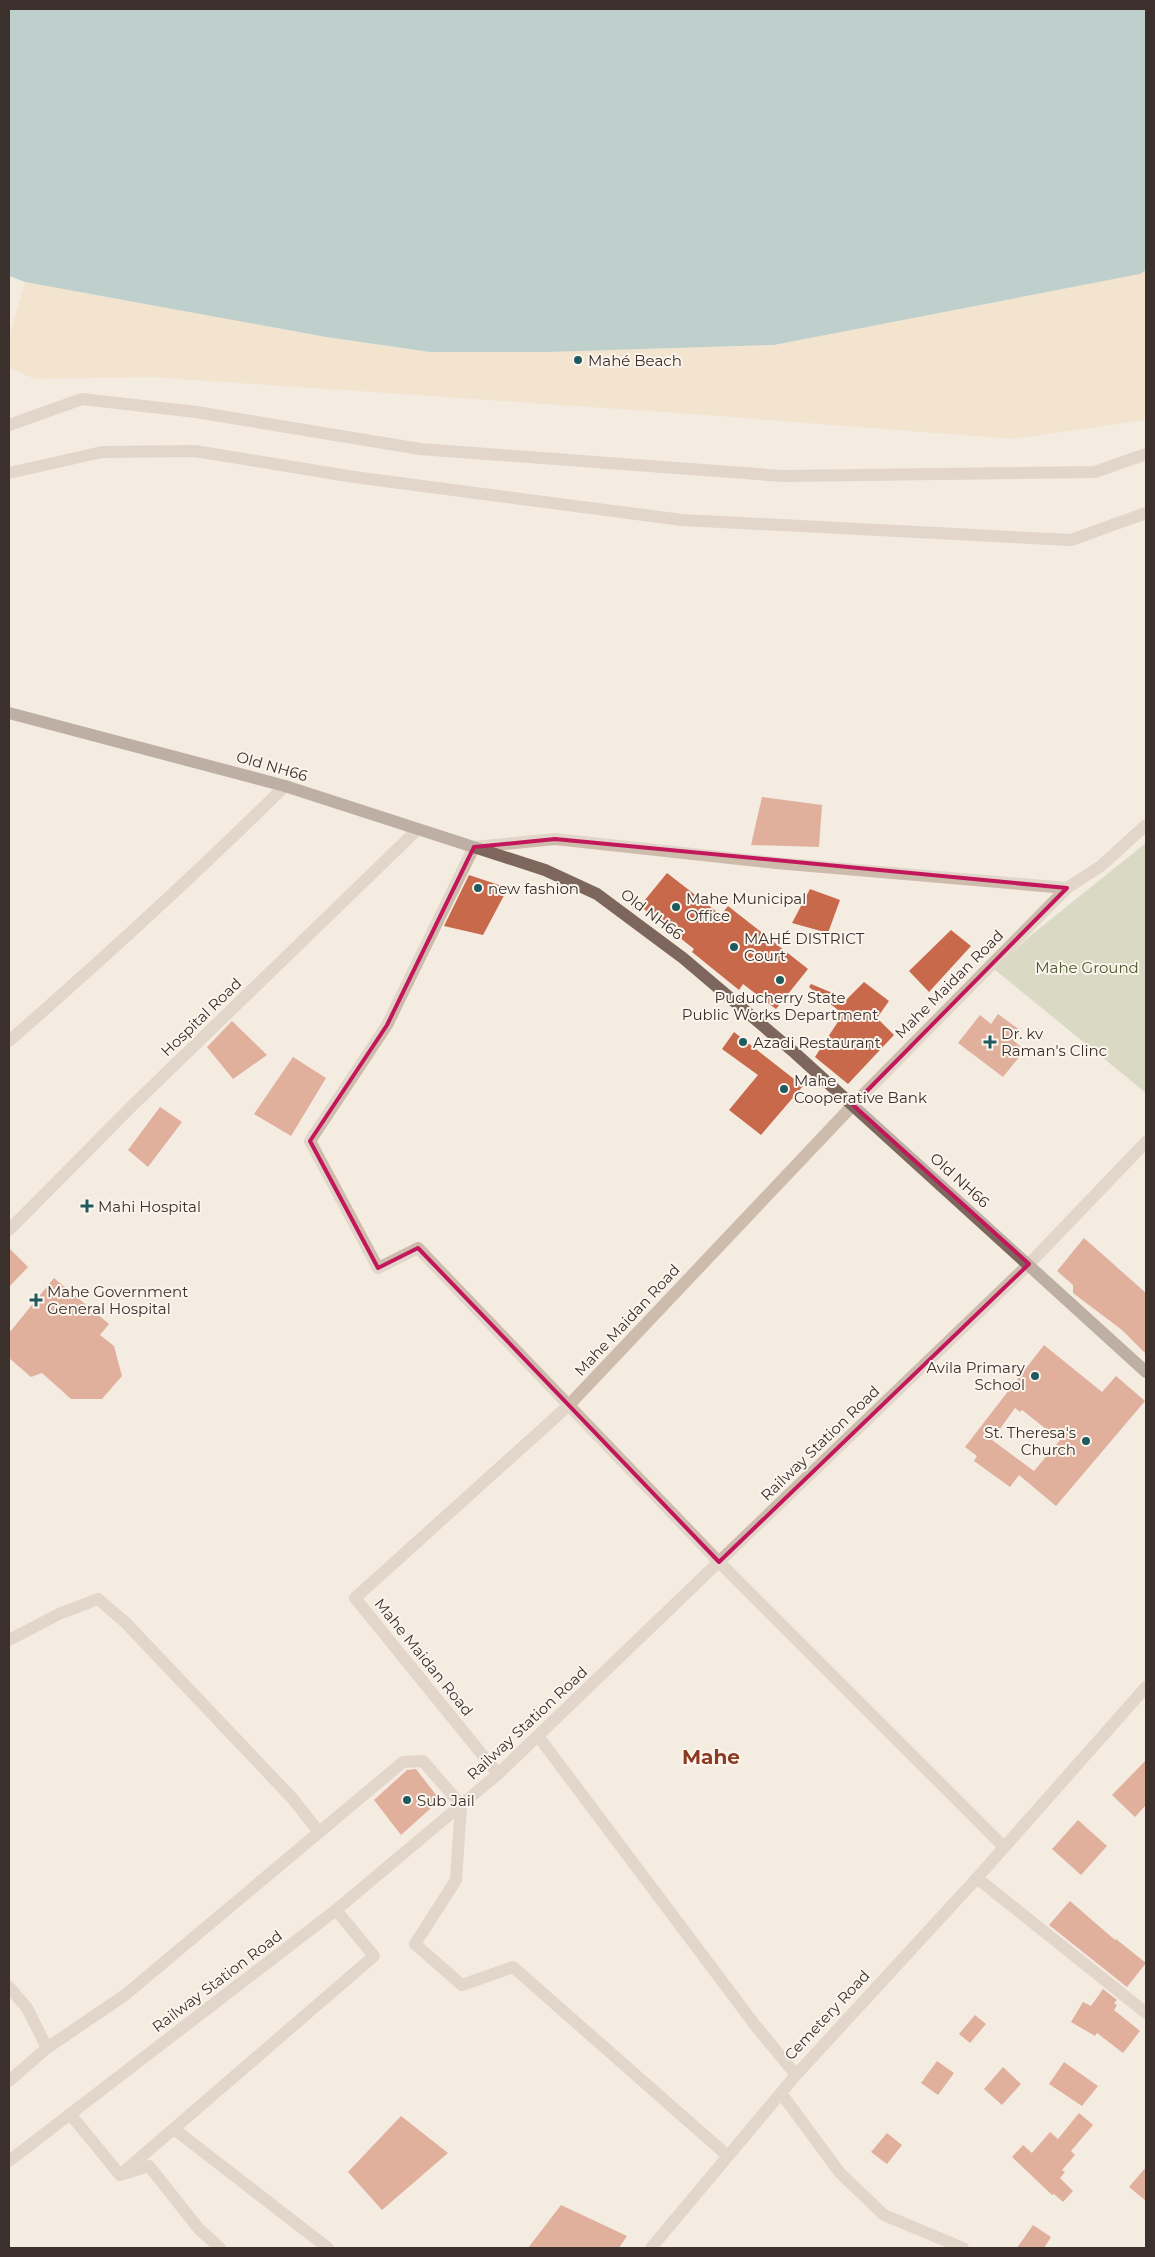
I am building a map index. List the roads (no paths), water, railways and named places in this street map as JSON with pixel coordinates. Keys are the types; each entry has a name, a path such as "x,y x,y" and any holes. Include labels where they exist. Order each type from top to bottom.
{"main road":[{"name":"Old NH66","path":"9,713 285,786 545,870 597,894 683,958 853,1105 1146,1373"}],"street":[{"path":"9,425 82,399 196,412 420,449 783,476 1095,472 1146,454"},
{"path":"9,473 102,452 195,451 354,477 682,520 1071,540 1146,513"},
{"path":"9,1040 75,983 285,786"},
{"name":"Mahe Maidan Road","path":"498,1774 355,1598 568,1406 853,1105 1067,888 1101,866 1146,825"},
{"name":"Hospital Road","path":"9,1230 132,1106 418,829"},
{"path":"1004,1847 720,1562 418,1248 378,1268 310,1140 387,1026 474,847 555,839 776,863 1067,888"},
{"name":"Railway Station Road","path":"9,2161 336,1910 498,1774 1029,1264 1146,1142"},
{"path":"9,1640 59,1614 98,1599 125,1622 292,1798 319,1832"},
{"name":"Cemetery Road","path":"538,1736 755,2024 796,2075 977,1878 1146,1687"},
{"path":"9,2081 46,2048 125,1995 404,1762 423,1761 460,1805 456,1880 416,1944 462,1985 513,1967 728,2156"},
{"path":"977,1878 1146,2013"},
{"path":"120,2175 374,1956 336,1910"},
{"path":"9,1987 27,2008 46,2048"},
{"path":"651,2248 796,2075"},
{"path":"781,2093 840,2173 884,2215 963,2248"},
{"path":"70,2114 120,2175"},
{"path":"174,2129 328,2248"},
{"path":"120,2175 149,2166 199,2229 220,2248"}],"water":[{"path":"9,9 1146,9 1146,270 1140,274 774,345 548,352 430,352 326,337 25,282 9,276"}],"place":[{"name":"Mahé Beach","path":"578,360"},
{"name":"new fashion","path":"478,888"},
{"name":"Mahe Municipal Office","path":"676,907"},
{"name":"MAHÉ DISTRICT Court","path":"734,947"},
{"name":"Puducherry State Public Works Department","path":"780,980"},
{"name":"Azadi Restaurant","path":"743,1042"},
{"name":"Dr. kv Raman's Clinc","path":"990,1042"},
{"name":"Mahe Cooperative Bank","path":"784,1089"},
{"name":"Mahi Hospital","path":"87,1206"},
{"name":"Mahe Government General Hospital","path":"36,1300"},
{"name":"Avila Primary School","path":"1035,1376"},
{"name":"St. Theresa's Church","path":"1086,1441"},
{"name":"Sub Jail","path":"407,1800"}],"district":[{"name":"Mahe","path":"711,1757"}],"park label":[{"name":"Mahe Ground","path":"1087,967"}]}
